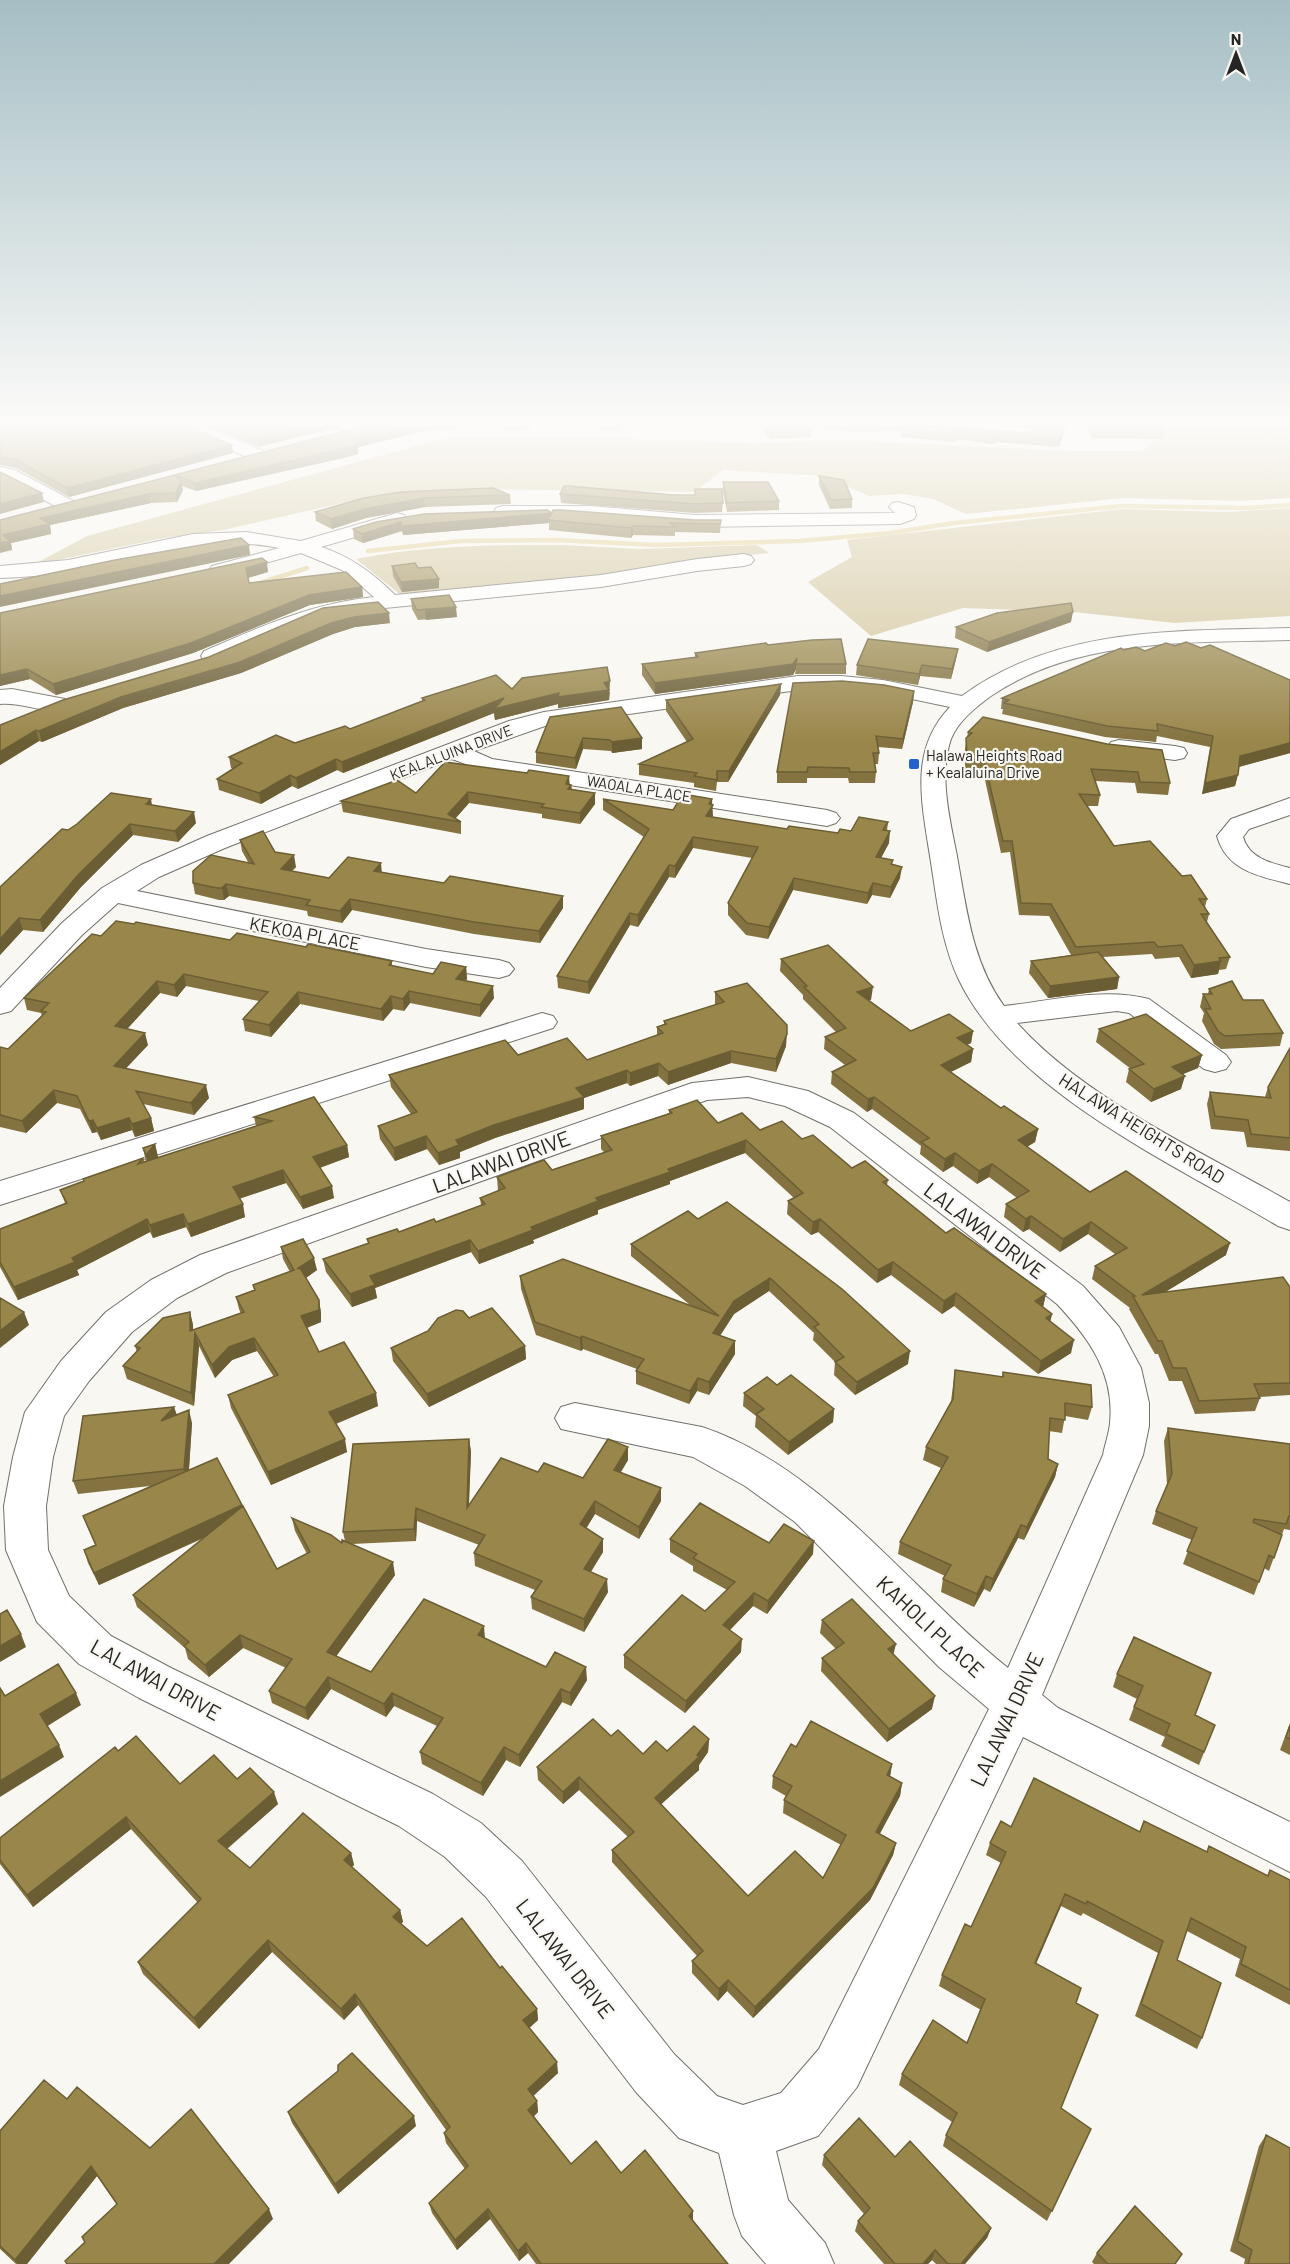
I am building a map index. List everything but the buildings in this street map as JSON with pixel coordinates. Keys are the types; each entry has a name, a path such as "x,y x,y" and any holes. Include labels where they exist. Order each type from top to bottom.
{"street":[{"path":"206,573 251,563 350,532"},
{"path":"0,572 69,566 192,540 246,540 304,547 336,558 371,580 389,601"},
{"path":"0,578 70,571 176,548 246,540"},
{"path":"191,664 318,611 389,601 601,580 744,560"},
{"name":"HALAWA HEIGHTS ROAD","path":"1290,634 1157,640 1082,651 1030,666 983,690 967,712 940,737 934,761 933,787 960,949 977,989 995,1016 1042,1065 1078,1093 1290,1218"},
{"name":"KEALALUINA DRIVE","path":"0,1005 72,929 112,894 150,871 216,842 517,726 544,719 798,683 869,683 898,687 967,712"},
{"path":"0,697 12,696 57,704"},
{"path":"19,720 79,697"},
{"path":"1094,743 1175,753"},
{"name":"WAOALA PLACE","path":"453,752 487,765 827,818"},
{"path":"1290,806 1240,824 1230,836 1236,852 1244,860 1257,867 1290,876"},
{"name":"KEKOA PLACE","path":"112,894 426,958 499,969"},
{"path":"995,1016 1117,1002 1138,1005 1215,1062"},
{"path":"0,1193 543,1022"},
{"name":"LALAWAI DRIVE","path":"748,1087 787,1094 813,1103 842,1120 1070,1295 1096,1321 1116,1351 1127,1384 1130,1422 1123,1455 1016,1702 838,2068 798,2116 743,2133 699,2118 655,2073 504,1879 463,1840 416,1810 155,1683 95,1650 53,1609 14,1555 33,1457 45,1413 75,1371 119,1322 164,1289 213,1264 565,1137 703,1090 748,1087"},
{"name":"KAHOLI PLACE","path":"575,1418 702,1443 760,1474 810,1510 955,1653 1041,1723 1290,1848"},
{"path":"743,2133 763,2215 804,2264"}],"shaded area":[{"path":"103,532 211,532 164,538 33,565 87,536"},
{"path":"921,532 1290,532 1290,616 1175,623 1074,612 963,608 871,636 808,582 852,557 847,540"},
{"path":"562,545 640,549 757,545 769,553 699,560 590,576 401,595 356,559 433,548"}],"waterway":[{"path":"368,551 461,541 556,540 656,545 799,541 899,532"},
{"path":"257,584 307,568"}],"place":[{"name":"Halawa Heights Road + Kealaluina Drive","path":"914,764"}]}
